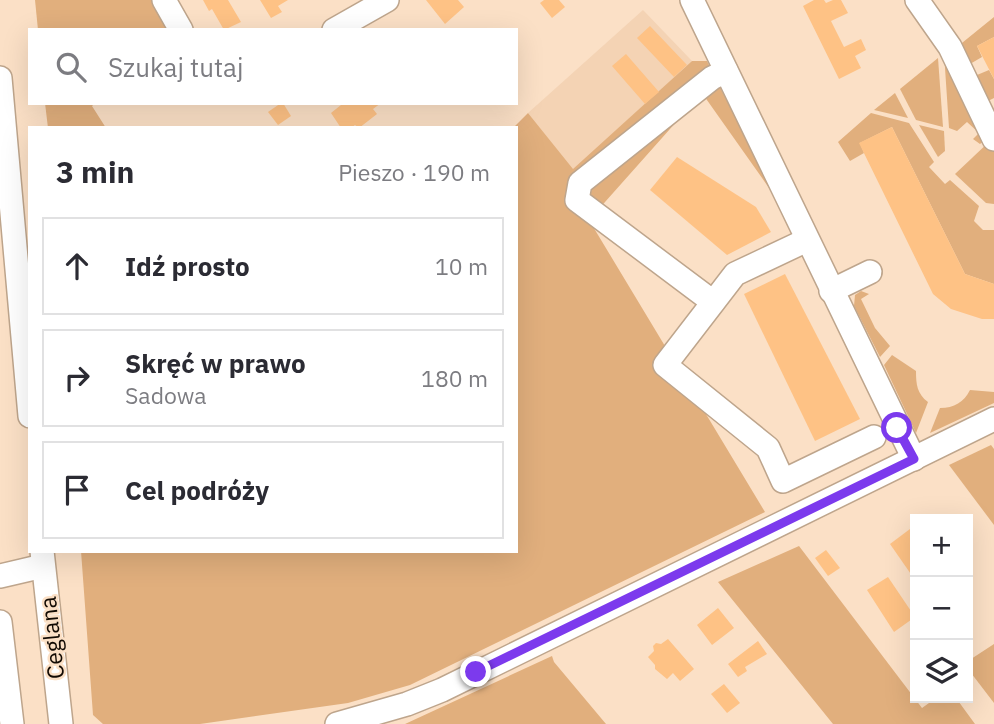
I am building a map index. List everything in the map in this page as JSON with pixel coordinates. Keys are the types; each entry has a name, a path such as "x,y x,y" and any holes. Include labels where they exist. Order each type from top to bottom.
{"street":[{"path":"164,0 180,28"},
{"path":"338,28 387,0"},
{"path":"692,0 914,459"},
{"path":"917,0 950,47 994,139"},
{"path":"713,302 577,200 580,183 712,78 726,71"},
{"path":"0,78 28,393"},
{"path":"807,240 735,274 665,365 768,448 783,481 874,437"},
{"path":"831,291 870,272"},
{"path":"337,724 407,704 442,690 994,419"},
{"path":"0,576 42,559"},
{"name":"Ceglana","path":"42,559 61,724"},
{"path":"0,622 12,724"}],"shaded area":[{"path":"35,0 154,0 169,28 38,28"},
{"path":"643,10 692,61 573,170 528,113"},
{"path":"994,17 994,37 977,46 982,57 970,64 957,47"},
{"path":"944,53 987,138 980,144 973,139 979,133 967,122 957,131 949,128"},
{"path":"938,58 943,127 916,120 900,89"},
{"path":"692,61 707,61 774,195 702,93 589,220 765,512 410,685 348,703 200,724 103,724 93,715 81,553 518,553 518,126 515,126 528,113 573,169"},
{"path":"989,70 994,79 994,98 988,101 975,78"},
{"path":"895,93 908,118 874,110"},
{"path":"45,105 93,105 105,126 48,126"},
{"path":"871,113 909,123 934,162 929,167 945,184 950,180 979,206 974,221 983,230 994,230 994,284 965,274 892,127 860,143 864,153 850,161 838,142"},
{"path":"919,125 944,131 945,151 938,157"},
{"path":"990,141 994,149 994,204 986,203 955,174"},
{"path":"861,291 869,294 861,299 875,328 890,346 880,357 854,306 855,295"},
{"path":"892,355 916,371 921,396 928,402 916,433 884,365"},
{"path":"970,390 994,392 994,403 930,433 940,408 958,404"},
{"path":"991,445 994,449 994,525 949,465"},
{"path":"799,546 910,692 910,703 918,703 922,708 929,703 960,703 975,724 833,724 718,582"},
{"path":"994,644 994,703 973,676 973,658"},
{"path":"552,656 554,662 606,724 405,724"}],"building":[{"path":"203,0 228,0 241,22 223,28 212,9 209,11"},
{"path":"260,0 288,0 278,6 282,12 271,18"},
{"path":"426,0 458,0 464,7 445,24"},
{"path":"544,0 559,0 565,7 552,18 540,3"},
{"path":"814,0 824,0 826,3 841,0 848,13 831,21 844,47 861,39 866,50 855,56 861,68 839,79 803,6"},
{"path":"650,26 687,65 674,77 637,38"},
{"path":"994,37 994,79 977,46"},
{"path":"626,54 659,92 645,104 612,66"},
{"path":"278,105 284,105 291,116 278,125 268,112"},
{"path":"341,105 378,105 373,109 377,114 362,126 340,126 331,113"},
{"path":"892,127 965,274 994,284 994,319 982,319 951,309 933,294 859,143"},
{"path":"677,157 756,207 771,232 727,255 650,190"},
{"path":"785,274 860,419 815,441 744,294"},
{"path":"910,529 910,573 890,544"},
{"path":"826,550 840,568 828,576 815,558"},
{"path":"888,577 910,610 910,621 894,632 867,590"},
{"path":"718,608 734,628 712,645 697,625"},
{"path":"668,639 694,669 680,681 673,673 667,679 655,669 648,657 654,651 653,646 656,643 661,644"},
{"path":"758,641 767,654 745,667 747,671 738,677 728,664"},
{"path":"724,684 740,703 727,713 711,694"}],"route":[{"path":"476,672 914,459 897,428"}]}
